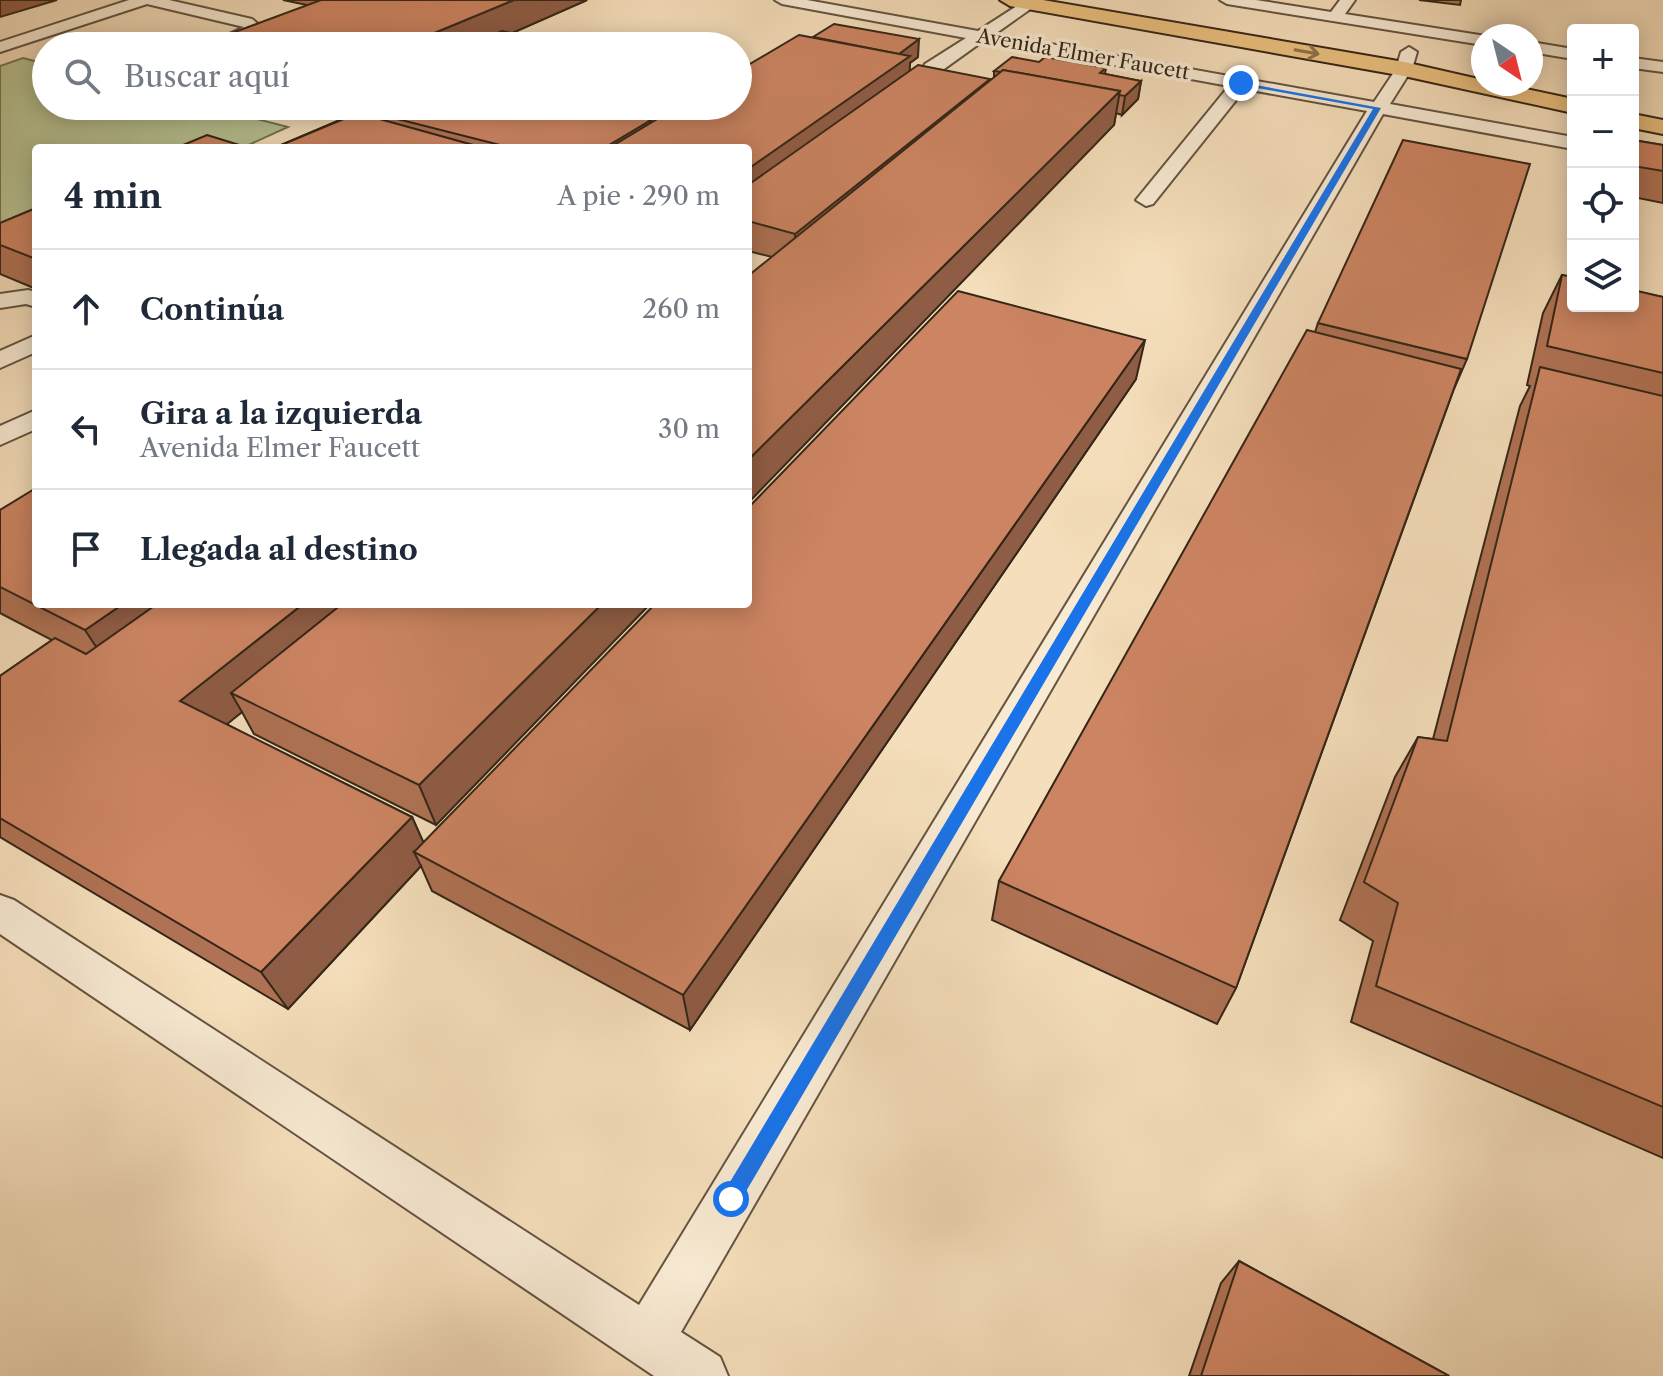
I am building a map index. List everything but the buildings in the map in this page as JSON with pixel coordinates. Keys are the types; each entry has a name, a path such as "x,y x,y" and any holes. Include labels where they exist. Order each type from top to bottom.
{"highway":[{"name":"Avenida Elmer Faucett","path":"1096,0 1406,60 1567,104"},
{"name":"Avenida Elmer Faucett","path":"1025,1 1406,60 1471,65"},
{"path":"1543,77 1567,82"},
{"path":"1639,122 1663,127"}],"lane":[{"path":"47,32 146,0 247,22 255,28 245,32"},
{"name":"Avenida Elmer Faucett","path":"782,0 1567,142"},
{"path":"1227,0 1471,38"},
{"path":"1335,17 1348,0"},
{"path":"979,91 934,81 928,74 931,68 984,36 1025,1"},
{"path":"0,47 32,37"},
{"path":"1543,49 1567,53"},
{"path":"647,1340 1406,60"},
{"path":"1639,64 1663,67"},
{"path":"1146,200 1241,83"},
{"path":"0,301 32,298"},
{"path":"0,361 32,344"},
{"path":"0,437 32,420"},
{"path":"0,912 701,1376"}],"green space":[{"path":"23,58 32,60 32,120 261,120 288,127 251,144 32,144 32,240 0,232 0,66"}],"route":[{"path":"731,1199 1378,108 1241,83"}]}
